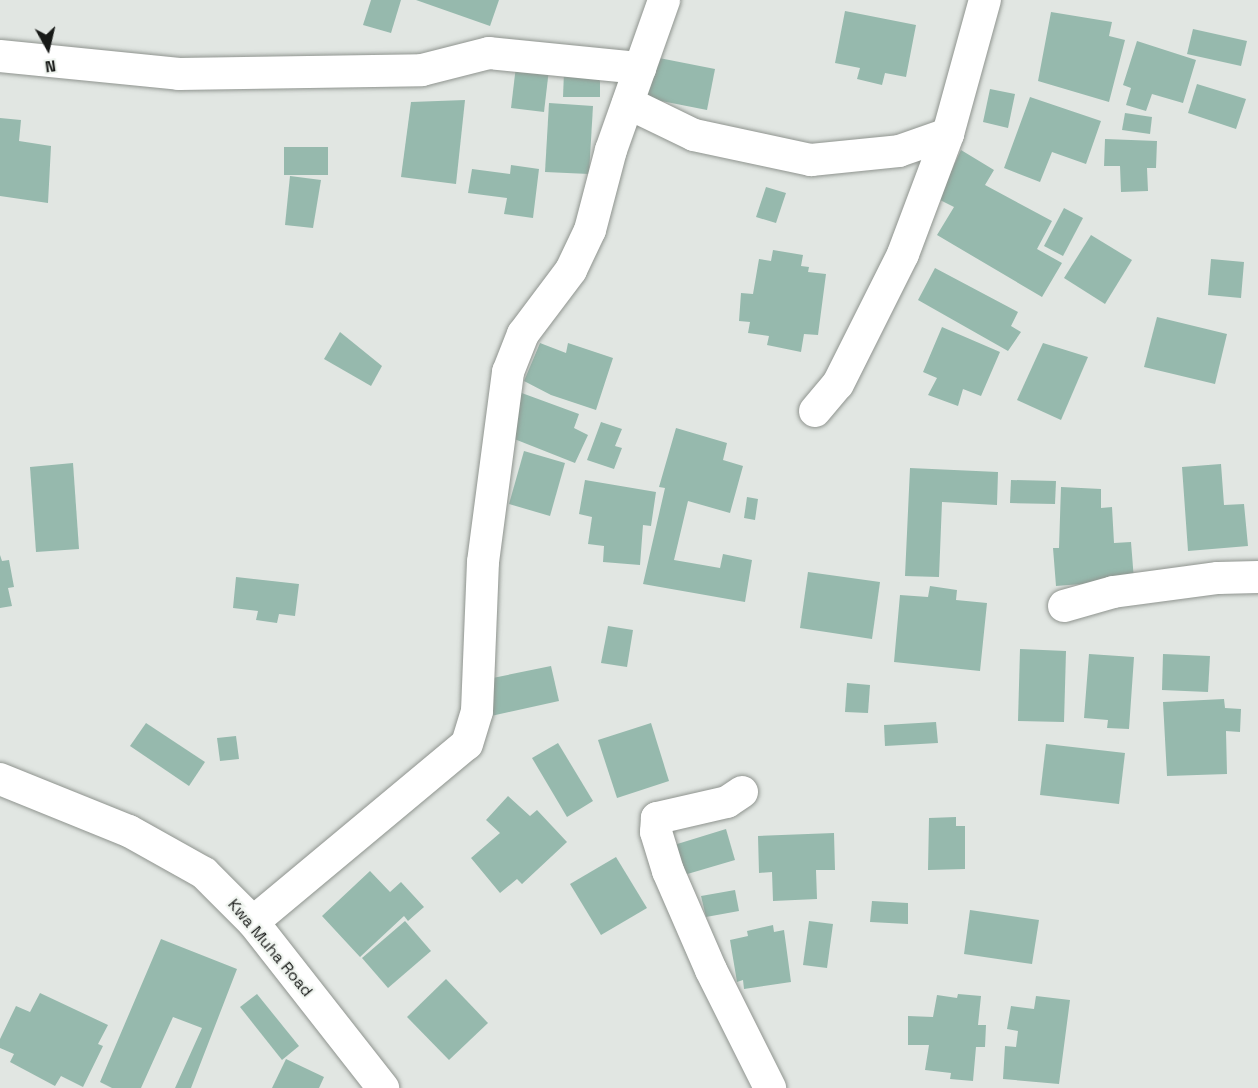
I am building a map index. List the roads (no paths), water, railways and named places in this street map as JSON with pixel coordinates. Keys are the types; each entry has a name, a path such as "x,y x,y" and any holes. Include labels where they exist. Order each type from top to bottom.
{"street":[{"path":"253,922 467,744 477,711 483,562 508,372 523,334 571,270 585,240 628,103 664,0"},
{"path":"814,411 838,384 903,254 948,134 985,0"},
{"path":"0,56 179,74 422,70 489,53 640,68"},
{"path":"628,103 694,135 811,160 899,151 948,134"},
{"path":"1064,606 1113,592 1218,578 1258,577"},
{"name":"Kwa Muha Road","path":"0,779 129,831 204,873 253,922 383,1088"},
{"path":"742,792 727,802 657,818 656,832 668,871 711,970 770,1088"}]}
